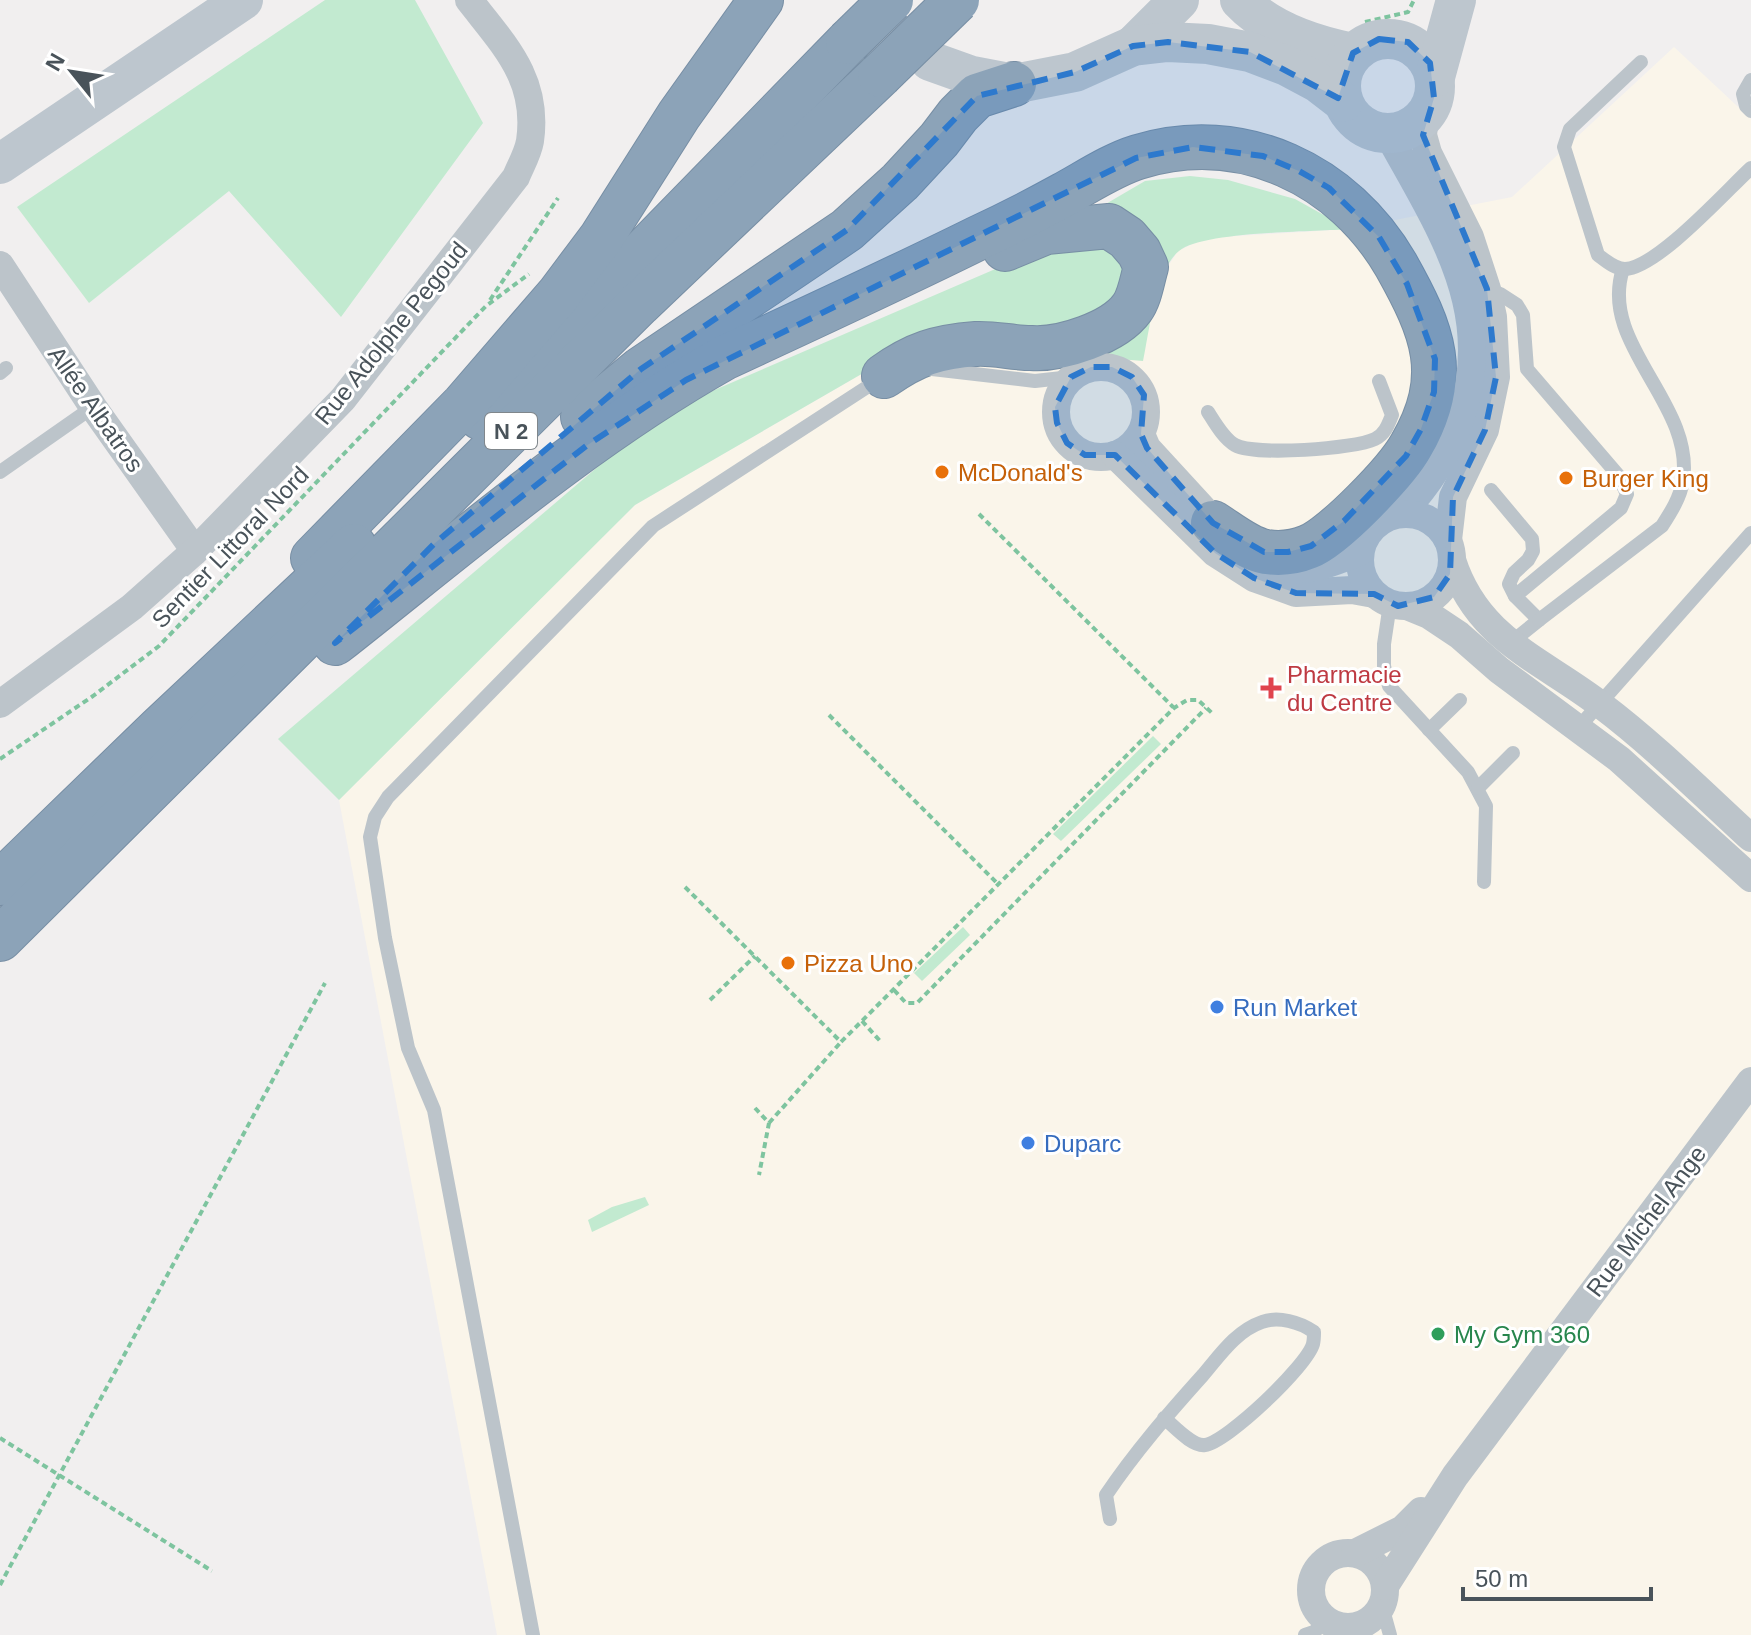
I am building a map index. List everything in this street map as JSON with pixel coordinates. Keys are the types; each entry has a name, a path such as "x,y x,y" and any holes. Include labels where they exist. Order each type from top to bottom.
{"highway":[{"path":"159,729 235,638 464,404 559,294 601,238 679,115 761,0"},
{"name":"N 2","path":"0,883 382,520 891,0"},
{"name":"N 2","path":"0,939 639,304 957,0"},
{"path":"147,793 193,769 238,736 434,544 611,393 641,369 847,230 900,182 977,96 1014,84"},
{"path":"335,643 586,446 644,405 724,358 891,281 1136,158 1193,147 1223,148 1263,156 1329,188 1379,237 1407,284 1429,336 1435,359 1430,409 1406,456 1344,521 1311,546 1288,552 1264,552 1213,523"},
{"path":"884,376 911,357 928,351 977,344 1035,349 1078,341 1111,326 1132,308 1146,267 1127,238 1109,226 1046,232 969,263 891,281"}],"main road":[{"path":"0,164 243,0"},
{"path":"1133,46 1179,0"},
{"path":"1240,0 1253,14 1288,32 1324,47 1353,53"},
{"path":"1393,38 1433,11 1438,0"},
{"path":"930,61 972,76 1014,84 1075,72 1133,46 1168,42 1208,44 1250,52 1287,66 1317,82 1343,102 1353,119 1369,130 1388,134 1408,129 1425,116 1434,98 1435,77 1456,0"},
{"path":"1343,102 1344,68 1353,53 1379,39 1393,38 1408,42 1421,51 1435,77"}],"street":[{"name":"Rue Adolphe Pegoud","path":"0,704 132,607 195,551 343,399 516,177 530,143 530,101 518,62 469,0"},
{"path":"1425,116 1423,135 1428,153 1470,237 1487,289 1493,317 1496,377 1485,430 1453,497 1450,550 1450,574 1444,587 1421,604 1390,601 1365,582 1360,568 1360,552 1365,538 1387,517 1402,513 1416,514 1441,528 1450,550 1461,586 1483,618 1499,652 1578,728 1619,759 1751,878"},
{"path":"1388,134 1445,242 1466,300 1473,356 1459,428 1417,498 1402,513"},
{"name":"Allée Albatros","path":"0,265 93,407 195,551"},
{"path":"1091,367 1112,367 1132,377 1144,395 1147,417 1141,434 1130,447 1115,455 1100,458 1085,455 1067,443 1057,423 1055,407 1060,390 1071,377 1091,367"},
{"path":"1141,434 1147,448 1213,523 1248,554 1267,565 1291,571 1311,570 1360,552"},
{"path":"1115,455 1215,553 1254,578 1296,593 1352,590 1429,615 1600,704 1751,838"},
{"name":"Rue Michel Ange","path":"1455,1476 1403,1529 1355,1553 1327,1559 1313,1577 1310,1589 1317,1613 1335,1630 1368,1623 1455,1476 1751,1081"},
{"path":"1355,1553 1376,1565 1382,1575 1384,1596"}],"lane":[{"path":"1641,62 1570,129 1564,147 1598,255 1623,269 1637,267 1659,255 1751,168"},
{"path":"1751,80 1743,94 1751,111"},
{"path":"1499,652 1662,526 1683,483 1684,453 1676,424 1623,325 1617,286 1623,269"},
{"path":"1487,289 1517,305 1523,315 1527,369 1618,475 1627,494 1621,508 1515,596"},
{"path":"533,1635 434,1110 408,1048 385,938 370,837 375,817 388,797 653,526 884,376 905,368 920,368 1035,381 1071,377"},
{"path":"1208,412 1232,444 1249,451 1365,443 1378,438 1387,428 1392,415 1379,381"},
{"path":"0,472 93,407"},
{"path":"1491,490 1532,539 1533,551 1514,573 1509,584 1515,596 1539,620"},
{"path":"1578,728 1751,533"},
{"path":"1390,601 1384,655 1389,686 1468,772 1478,788 1486,806 1484,882"},
{"path":"1429,730 1460,700"},
{"path":"1478,788 1513,753"},
{"path":"1110,1519 1106,1495 1138,1448 1164,1418 1238,1335 1264,1321 1301,1323 1314,1332 1313,1347 1269,1399 1228,1433 1207,1445 1198,1445 1164,1418"},
{"path":"1384,1596 1385,1627 1390,1635"}],"path":[{"path":"486,306 558,198"},
{"name":"Sentier Littoral Nord","path":"0,759 93,696 159,646 486,306 532,272"},
{"path":"979,514 1174,708"},
{"path":"759,1175 769,1123 841,1042 1174,708 1187,700 1198,700 1213,714"},
{"path":"894,990 906,1003 917,1003 1207,707"},
{"path":"829,715 998,884"},
{"path":"685,887 841,1042"},
{"path":"710,1000 755,956"},
{"path":"0,1585 325,983"},
{"path":"862,1021 881,1042"},
{"path":"755,1108 769,1123"},
{"path":"0,1438 212,1571"}],"highlighted area":[{"path":"1379,39 1408,42 1430,63 1434,98 1423,135 1487,289 1496,377 1485,430 1453,497 1450,574 1434,597 1398,606 1374,594 1296,593 1254,578 1215,553 1115,455 1085,455 1067,443 1057,423 1055,407 1071,377 1091,367 1112,367 1132,377 1144,395 1141,434 1147,448 1213,523 1264,552 1288,552 1311,546 1344,521 1406,456 1421,429 1434,392 1435,359 1407,284 1379,237 1329,188 1299,171 1263,156 1193,147 1136,158 686,380 586,446 335,643 434,544 641,369 847,230 977,96 1075,72 1133,46 1168,42 1250,52 1338,98 1353,53"}],"shaded area":[{"path":"1674,47 1751,119 1751,1635 497,1635 339,800 635,505 917,342 1163,274 1178,251 1205,238 1349,229 1512,197"}],"green space":[{"path":"325,0 415,0 483,123 341,317 229,191 89,303 17,207"},
{"path":"1190,176 1228,180 1295,199 1349,229 1234,236 1192,244 1179,251 1171,260 1159,286 1143,361 1095,357 1062,368 917,342 635,505 339,800 278,739 661,413 993,270 1145,181"},
{"path":"1153,736 1161,744 1061,841 1053,834"},
{"path":"963,927 970,935 922,981 914,973"},
{"path":"645,1197 649,1205 592,1232 588,1220 612,1207"}],"place":[{"name":"McDonald's","path":"942,472"},
{"name":"Burger King","path":"1566,478"},
{"name":"Pharmacie du Centre","path":"1271,688"},
{"name":"Pizza Uno","path":"788,963"},
{"name":"Run Market","path":"1217,1007"},
{"name":"Duparc","path":"1028,1143"},
{"name":"My Gym 360","path":"1438,1334"}]}
